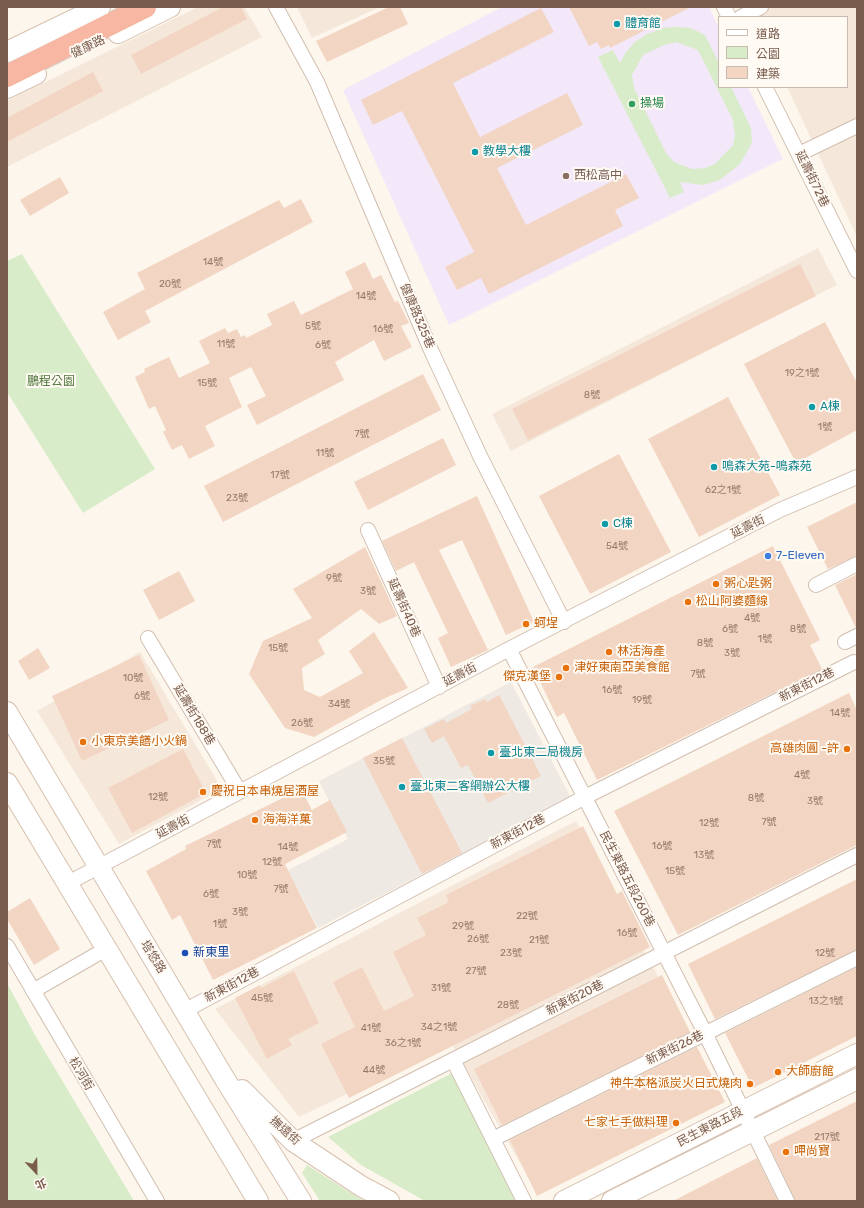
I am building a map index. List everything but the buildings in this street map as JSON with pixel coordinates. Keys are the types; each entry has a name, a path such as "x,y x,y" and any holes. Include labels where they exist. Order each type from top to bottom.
{"highway":[{"path":"7,76 145,7"}],"street":[{"path":"7,52 100,7"},
{"name":"健康路","path":"7,88 170,7"},
{"name":"健康路325巷","path":"276,7 317,82 430,348 477,449 564,622"},
{"path":"724,7 728,16"},
{"path":"743,16 761,7"},
{"name":"延壽街72巷","path":"766,88 800,154 857,271"},
{"path":"800,154 857,126"},
{"name":"延壽街","path":"68,883 509,649 780,510 857,477"},
{"name":"延壽街40巷","path":"368,530 439,687"},
{"path":"816,585 857,564"},
{"name":"延壽街188巷","path":"148,638 240,792"},
{"name":"民生東路五段260巷","path":"509,649 665,953 787,1201"},
{"name":"新東街12巷","path":"186,1010 585,797 854,662"},
{"name":"塔悠路","path":"7,712 98,866 301,1201"},
{"path":"7,783 258,1201"},
{"name":"新東街20巷","path":"293,1141 857,855"},
{"name":"松河街","path":"7,946 156,1201"},
{"path":"33,991 106,949"},
{"name":"新東街26巷","path":"493,1139 857,958"},
{"name":"撫遠街","path":"202,1038 245,1094 293,1141 361,1186 389,1201"},
{"name":"民生東路五段","path":"564,1201 857,1054"},
{"path":"454,1060 524,1201"},
{"name":"民生東路五段","path":"612,1201 857,1079"}],"shaded area":[{"path":"198,7 244,7 262,37 7,167 7,101"},
{"path":"297,7 380,7 312,38"},
{"name":"西松高中","path":"502,7 709,7 718,26 718,88 748,88 783,159 449,325 343,90"},
{"path":"749,7 857,7 857,237 787,88 848,88 848,16 754,16"},
{"path":"818,248 837,285 511,451 492,414"},
{"path":"140,652 222,789 119,844 37,711"},
{"path":"511,682 571,798 318,928 288,870 348,839 319,781"},
{"path":"576,821 723,1100 537,1193 452,1044 299,1117 215,1009"}],"green space":[{"name":"操場","path":"675,27 691,28 705,35 718,61 718,88 731,88 751,128 752,143 740,164 720,180 703,185 680,182 684,192 670,198 598,57 613,50 620,63 626,52 635,42 647,34 663,28","holes":["676,42 698,50 733,120 735,135 733,145 715,164 705,168 692,169 674,162 666,153 634,88 632,75 643,55 664,45"]},
{"name":"鵬程公園","path":"22,254 155,469 83,513 7,392 7,261"},
{"path":"7,983 35,1035 134,1201 7,1201"},
{"path":"454,1072 516,1201 425,1201 361,1165 328,1137"},
{"path":"307,1165 364,1201 320,1201 302,1173"}],"place":[{"name":"體育館","path":"617,24"},
{"name":"操場","path":"632,104"},
{"name":"教學大樓","path":"475,152"},
{"name":"西松高中","path":"566,176"},
{"name":"A棟","path":"812,407"},
{"name":"鳴森大苑-鳴森苑","path":"714,467"},
{"name":"C棟","path":"605,524"},
{"name":"7-Eleven","path":"768,556"},
{"name":"粥心匙粥","path":"716,584"},
{"name":"松山阿婆麵線","path":"688,602"},
{"name":"蚵埕","path":"526,624"},
{"name":"林活海產","path":"609,652"},
{"name":"津好東南亞美食館","path":"566,668"},
{"name":"傑克漢堡","path":"559,677"},
{"name":"小東京美饍小火鍋","path":"83,742"},
{"name":"高雄肉圓 -許","path":"847,749"},
{"name":"臺北東二局機房","path":"491,753"},
{"name":"臺北東二客網辦公大樓","path":"402,787"},
{"name":"慶祝日本串燒居酒屋","path":"203,792"},
{"name":"海海洋菓","path":"255,820"},
{"name":"新東里","path":"185,953"},
{"name":"大師廚館","path":"778,1072"},
{"name":"神牛本格派炭火日式燒肉","path":"750,1084"},
{"name":"七家七手做料理","path":"676,1123"},
{"name":"呷尚寶","path":"786,1152"}]}
